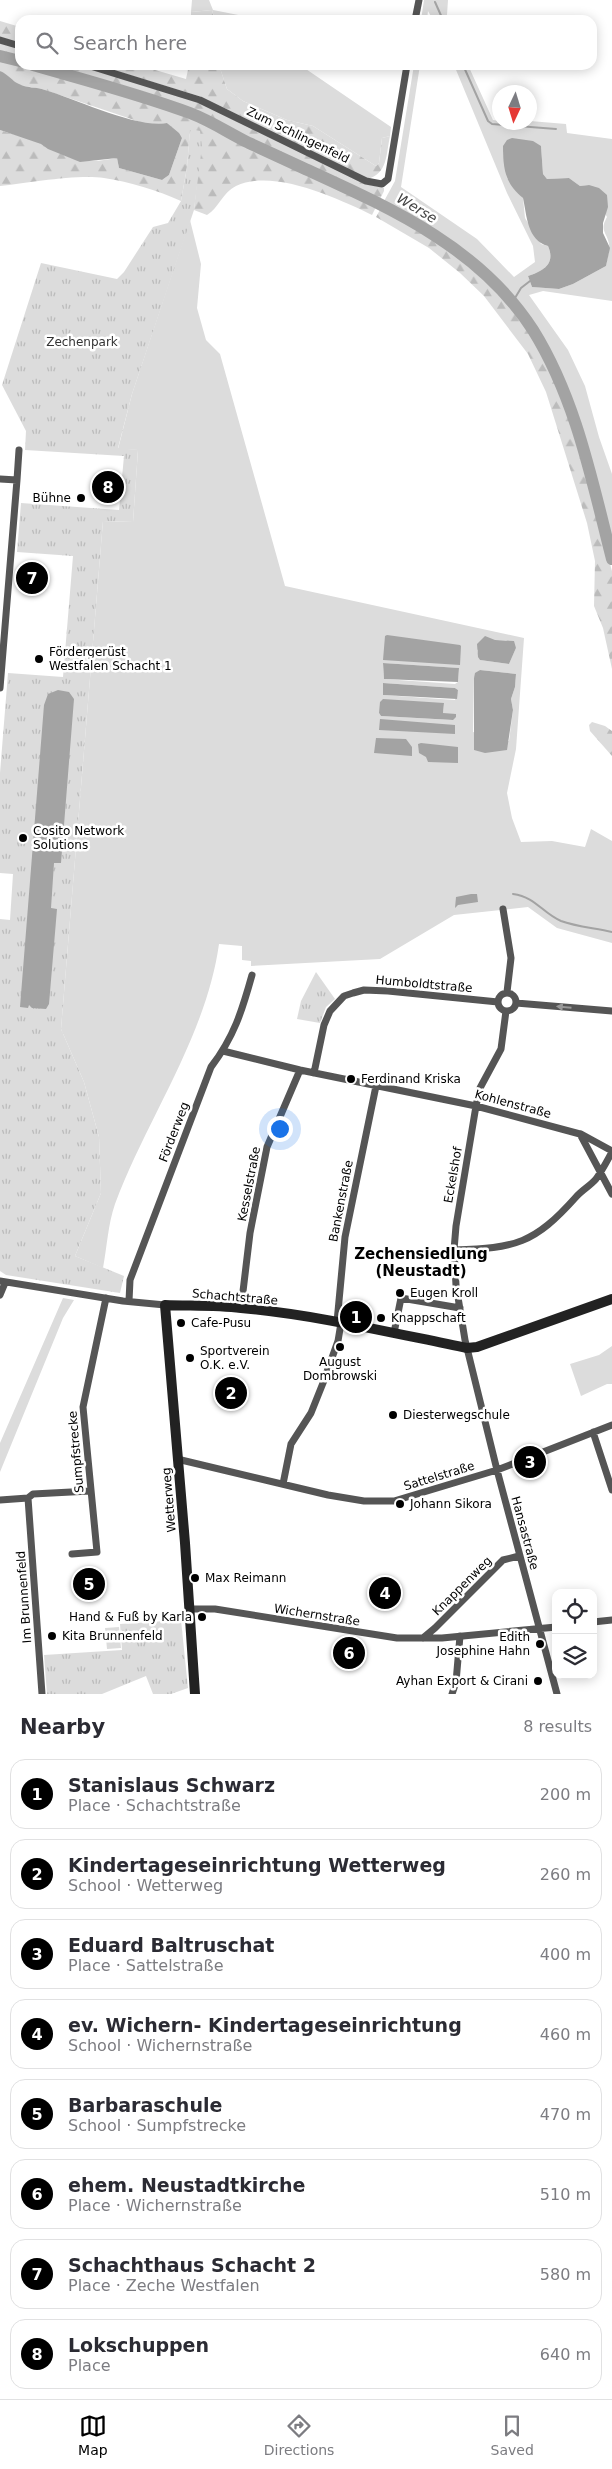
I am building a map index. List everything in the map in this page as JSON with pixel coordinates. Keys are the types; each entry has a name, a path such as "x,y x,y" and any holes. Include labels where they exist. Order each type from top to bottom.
{"street":[{"path":"416,15 419,0"},
{"path":"0,40 15,44"},
{"name":"Zum Schlingenfeld","path":"103,70 200,100 366,181 382,184 388,179 406,70"},
{"path":"0,688 19,450"},
{"path":"0,479 16,480"},
{"path":"502,909 511,958 507,992"},
{"name":"Förderweg","path":"129,1301 130,1280 211,1067 223,1051 244,1009 252,975"},
{"name":"Humboldtstraße","path":"314,1073 324,1024 330,1010 344,996 364,990 498,1002"},
{"path":"507,992 513,994 516,1003 514,1008 506,1011 500,1008 498,1002 502,994 507,992"},
{"path":"516,1003 612,1010"},
{"name":"Eckelshof","path":"467,1348 460,1308 454,1250 456,1226 480,1088 501,1048 506,1011"},
{"name":"Kohlenstraße","path":"223,1051 300,1070 476,1106 580,1134 612,1152"},
{"name":"Kesselstraße","path":"241,1308 250,1233 267,1147 300,1070"},
{"name":"Bankenstraße","path":"283,1484 292,1444 311,1413 338,1341 345,1237 376,1086"},
{"path":"580,1134 612,1194"},
{"path":"454,1250 506,1247 533,1236 559,1217 577,1195 596,1179 612,1152"},
{"path":"0,1295 2,1282"},
{"name":"Schachtstraße","path":"2,1282 165,1305 241,1308 339,1322 467,1348"},
{"name":"Sumpfstrecke","path":"72,1554 97,1552 83,1407 106,1298"},
{"path":"394,1333 401,1298 460,1308"},
{"path":"467,1348 477,1347 612,1299"},
{"name":"Wetterweg","path":"165,1305 190,1608 195,1694"},
{"name":"Hansastraße","path":"467,1348 519,1556 557,1694"},
{"name":"Sattelstraße","path":"177,1459 346,1498 394,1501 497,1470 612,1425"},
{"path":"593,1432 612,1490"},
{"path":"0,1500 28,1498 33,1494 90,1491"},
{"name":"Im Brunnenfeld","path":"28,1498 42,1694"},
{"name":"Knappenweg","path":"423,1638 503,1560 519,1556"},
{"name":"Wichernstraße","path":"190,1608 215,1609 397,1638 442,1638 552,1627"},
{"path":"597,1622 612,1620"},
{"path":"435,1628 442,1638"},
{"path":"452,1694 456,1682 460,1636"}],"green space":[{"path":"192,0 209,0 213,10 238,15 214,15 212,10 191,12"},
{"path":"424,0 448,0 447,15 430,15 428,11 428,15 422,15"},
{"path":"212,10 214,15 191,15 191,12"},
{"path":"0,21 15,26 15,42 0,37"},
{"path":"0,42 15,46 15,70 95,70 197,101 366,184 384,188 384,191 372,215 342,201 306,188 287,183 251,181 231,189 207,215 194,210 197,181 190,130 187,167 181,201 134,184 93,177 67,178 0,186 0,130 35,141 77,160 94,161 117,158 119,168 162,180 169,175 182,138 167,123 150,125 42,89 19,85 0,71"},
{"path":"113,70 155,70 186,79 188,70 221,70 227,89 243,101 287,120 313,126 376,166 379,163 382,138 390,136 385,162 379,173 367,179 202,97"},
{"path":"221,70 307,70 391,127 390,136 382,138 379,163 376,166 313,126 287,120 243,101 227,89"},
{"path":"413,70 419,70 401,187 477,239 514,277 535,262 533,246 507,193 456,70 470,70 492,118 492,130 537,130 537,122 566,124 567,133 612,139 612,301 543,291 529,295 568,350 585,386 599,437 612,474 612,547 593,465 575,405 552,356 534,328 492,277 441,235 383,203 395,181","holes":["541,146 543,174 547,179 569,178 580,186 589,185 607,217 604,225 609,246 606,266 573,284 559,289 532,287 528,276 539,272 547,266 550,252 548,246 541,244 525,218 523,198 507,178 503,152"]},
{"name":"Zechenpark","path":"190,129 200,131 202,146 194,210 132,394 118,448 138,450 133,522 103,521 61,1029 84,1082 99,1137 101,1193 75,1256 124,1276 120,1293 6,1275 0,1271 0,919 10,920 13,874 0,873 0,773 8,673 63,677 73,556 17,552 21,503 119,510 124,456 25,450 26,431 2,385 41,263 117,279 124,272 153,227 168,223 181,201 187,167"},
{"path":"381,208 429,235 460,256 487,280 529,331 546,360 559,390 579,452 612,571 612,669 603,628 594,606 595,561 587,523 546,392 528,354 484,296 460,273 429,248 376,217"},
{"path":"190,220 201,264 197,308 206,340 220,354 285,586 524,638 516,749 507,793 512,818 521,842 552,841 585,847 591,829 612,841 612,943 557,928 528,907 454,915 380,959 251,966 251,961 242,960 242,946 219,944 202,1012 115,1204 103,1268 75,1256 101,1193 99,1137 84,1082 61,1029 103,521 133,522 138,450 118,449 132,394","holes":["495,640 506,640 516,648 509,664 480,660 477,650","383,663 459,668 458,682 455,684 384,679","480,670 516,674 515,687 511,699 513,710 509,741 473,732 474,678","383,683 455,688 458,690 455,700 383,695","444,703 443,713 452,720 381,716 379,713"]},
{"path":"592,722 605,726 612,731 612,756 590,731 589,725"},
{"path":"316,972 335,999 326,1007 320,1023 297,1019 301,1001"},
{"path":"63,1298 74,1300 63,1318 0,1472 0,1443"},
{"path":"612,1346 612,1384 607,1384 581,1396 570,1364 599,1355"},
{"path":"181,1620 188,1688 171,1694 153,1694 146,1676 102,1694 47,1694 44,1655 122,1650 120,1624"},
{"path":"119,1627 121,1648 107,1649 105,1628"}],"shaded area":[{"path":"0,71 22,85 45,90 124,118 155,124 167,123 182,138 169,175 162,180 119,168 117,158 80,162 48,149 41,144 0,130"},
{"path":"512,138 533,141 541,146 543,174 547,179 569,178 580,186 589,185 599,188 607,195 608,207 603,223 603,233 610,248 606,266 573,284 559,289 532,287 528,276 539,272 547,266 550,252 548,246 541,243 532,233 527,220 523,198 512,187 506,175 503,146 507,140"},
{"path":"385,636 460,645 460,665 383,660"},
{"path":"485,636 495,640 514,641 516,648 509,664 480,660 477,644"},
{"path":"383,663 459,668 458,682 384,679"},
{"path":"480,670 516,674 515,687 511,699 513,710 507,750 485,753 474,750 474,678 475,673"},
{"path":"383,683 455,688 458,690 457,699 383,695"},
{"path":"58,690 69,692 74,699 61,863 54,863 51,908 57,909 49,1004 46,1009 32,1008 29,1005 28,1008 20,1007 44,705 48,694"},
{"path":"383,699 444,703 443,713 456,714 456,717 453,720 381,716 379,713 380,702"},
{"path":"380,719 455,725 455,734 379,730"},
{"path":"376,738 406,739 412,747 412,756 374,753"},
{"path":"418,744 458,747 458,763 428,762 426,757 419,753"},
{"path":"477,894 478,902 458,905 455,908 456,897"}],"waterway":[{"path":"435,2 441,15"},
{"name":"Werse","path":"0,56 15,60"},
{"name":"Werse","path":"50,70 151,100 205,120 398,214 459,252 486,275 511,301 533,330 561,384 590,470 612,559"},
{"path":"465,70 488,121 492,124 556,129"},
{"path":"512,303 521,288 530,281"},
{"path":"513,894 528,898 554,918 561,921 612,932"}],"place":[{"name":"Lokschuppen","path":"108,487"},
{"name":"Bühne","path":"81,498"},
{"name":"Schachthaus Schacht 2","path":"32,578"},
{"name":"Fördergerüst Westfalen Schacht 1","path":"39,659"},
{"name":"Cosito Network Solutions","path":"23,838"},
{"name":"Ferdinand Kriska","path":"351,1079"},
{"name":"Eugen Kroll","path":"400,1293"},
{"name":"Stanislaus Schwarz","path":"356,1317"},
{"name":"Knappschaft","path":"381,1318"},
{"name":"Cafe-Pusu","path":"181,1323"},
{"name":"August Dombrowski","path":"340,1347"},
{"name":"Sportverein O.K. e.V.","path":"190,1358"},
{"name":"Kindertageseinrichtung Wetterweg","path":"231,1393"},
{"name":"Diesterwegschule","path":"393,1415"},
{"name":"Eduard Baltruschat","path":"530,1462"},
{"name":"Johann Sikora","path":"400,1504"},
{"name":"Max Reimann","path":"195,1578"},
{"name":"Barbaraschule","path":"89,1584"},
{"name":"ev. Wichern- Kindertageseinrichtung","path":"385,1593"},
{"name":"Hand & Fuß by Karla","path":"202,1617"},
{"name":"Kita Brunnenfeld","path":"52,1636"},
{"name":"Edith Josephine Hahn","path":"540,1644"},
{"name":"ehem. Neustadtkirche","path":"349,1653"},
{"name":"Ayhan Export & Cirani","path":"538,1681"}],"district":[{"name":"Zechensiedlung (Neustadt)","path":"421,1262"}]}
